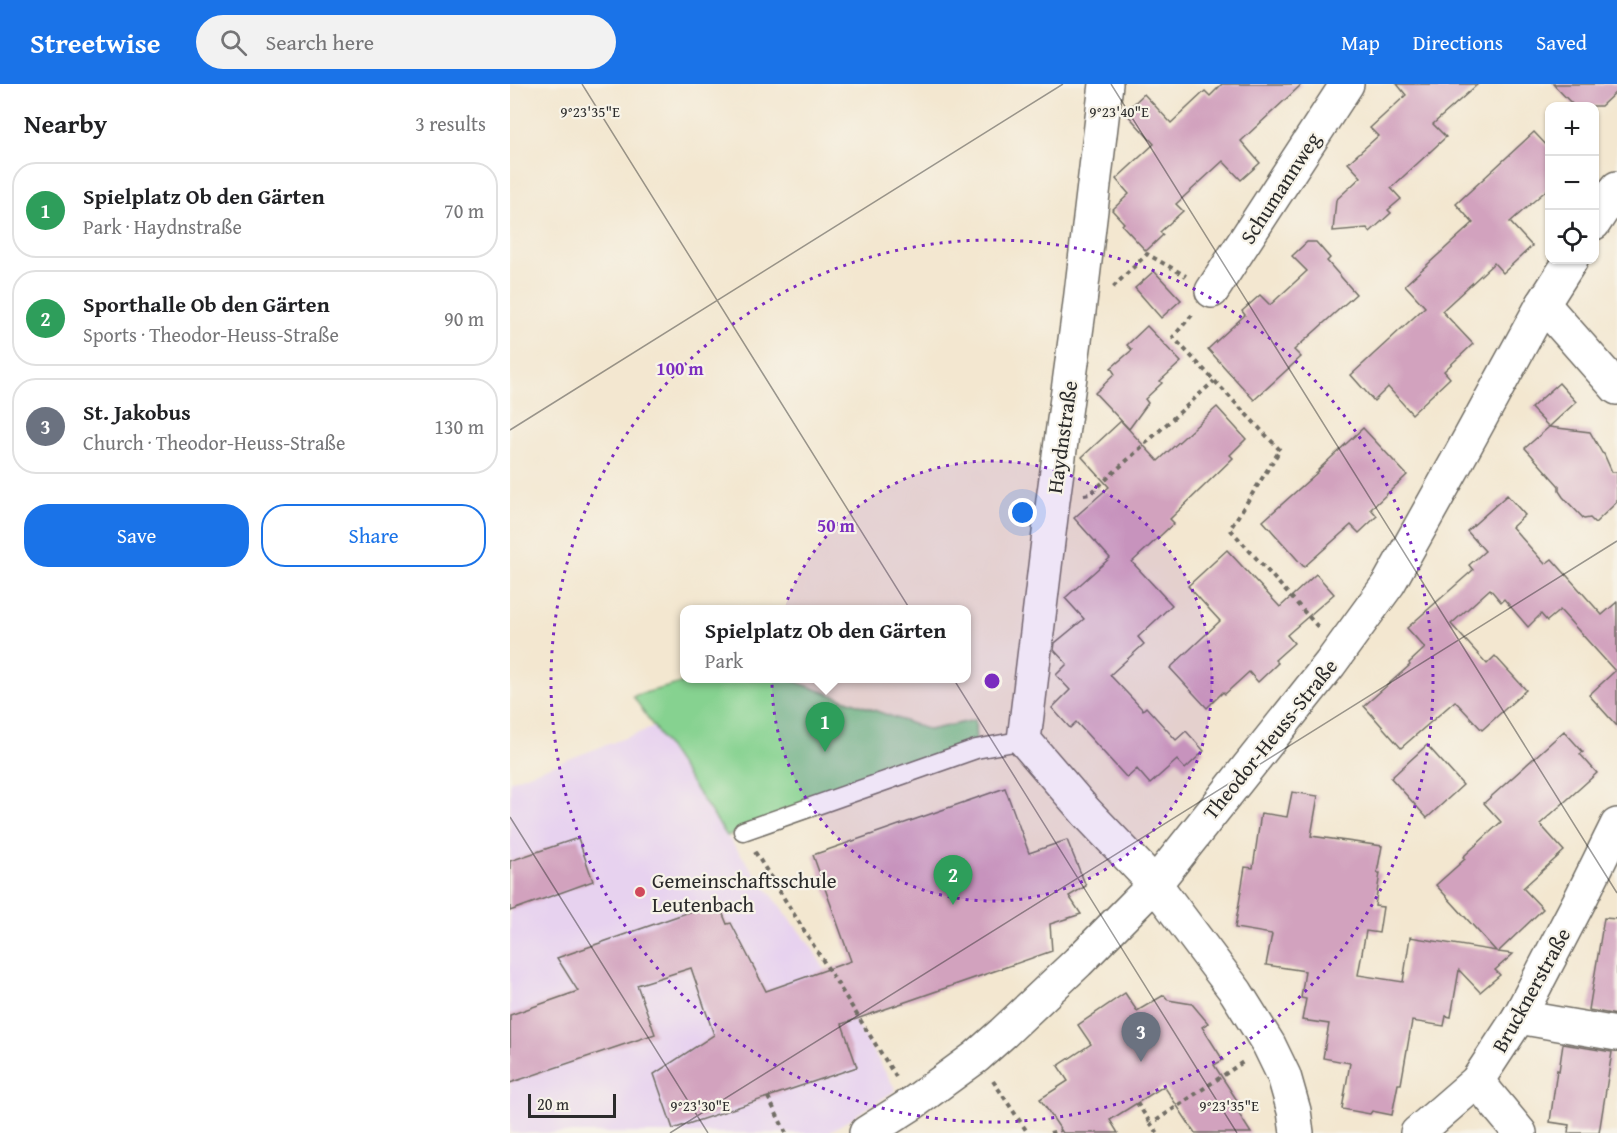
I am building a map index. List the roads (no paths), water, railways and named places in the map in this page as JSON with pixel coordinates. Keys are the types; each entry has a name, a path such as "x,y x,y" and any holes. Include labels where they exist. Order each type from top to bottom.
{"street":[{"name":"Haydnstraße","path":"1024,740 1106,84"},
{"name":"Schumannweg","path":"1212,291 1347,84"},
{"path":"1599,215 1617,188"},
{"name":"Theodor-Heuss-Straße","path":"866,1133 914,1102 976,1057 1004,1033 1155,884 1340,651 1389,583 1543,304 1568,264"},
{"path":"1543,304 1617,388"},
{"path":"1024,740 1086,812 1155,884 1236,992 1269,1045 1284,1076 1294,1111 1297,1133"},
{"name":"Brucknerstraße","path":"1417,1133 1477,1081 1519,1017 1617,825"},
{"path":"1519,1017 1617,1034"},
{"path":"1477,1081 1520,1133"}],"lane":[{"path":"743,831 976,748 1024,740"}],"place":[{"name":"Spielplatz Ob den Gärten","path":"825,752"},
{"name":"Gemeinschaftsschule Leutenbach","path":"640,892"},
{"name":"Sporthalle Ob den Gärten","path":"953,905"},
{"name":"St. Jakobus","path":"1141,1062"}]}
